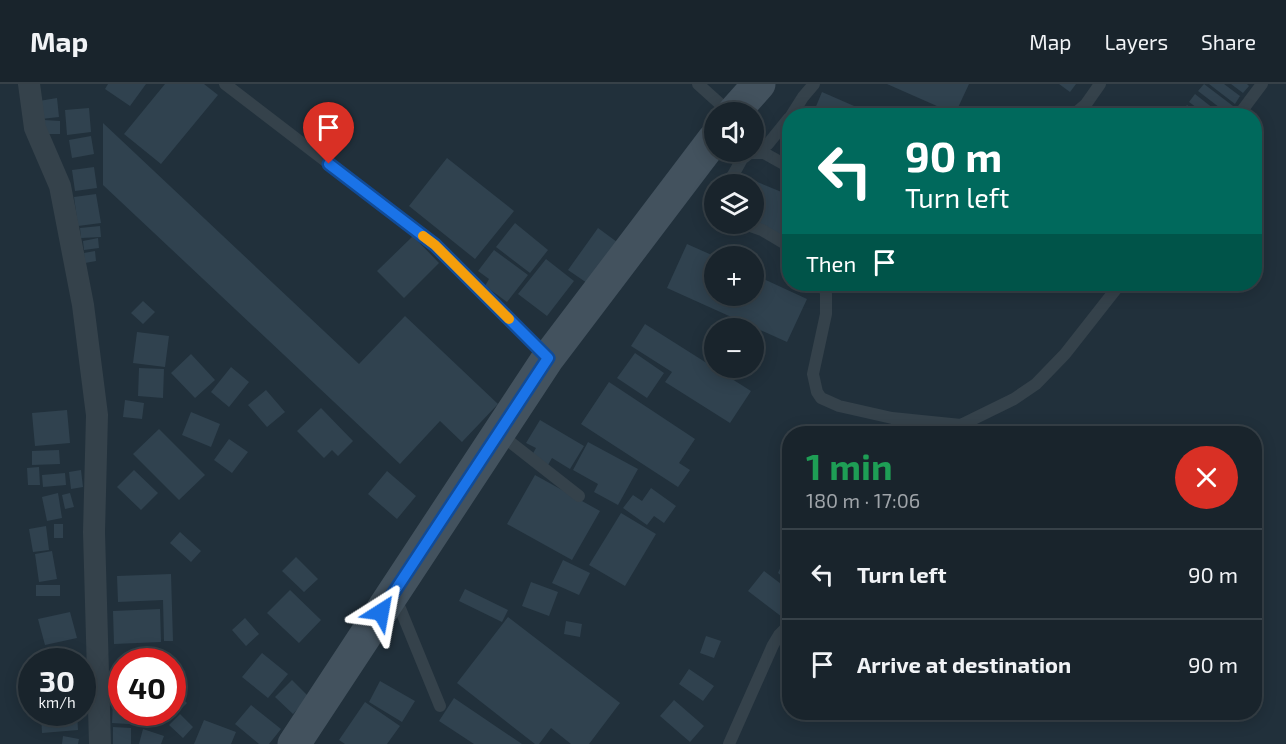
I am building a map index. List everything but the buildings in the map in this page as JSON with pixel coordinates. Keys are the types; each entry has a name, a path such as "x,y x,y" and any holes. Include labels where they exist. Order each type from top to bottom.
{"street":[{"path":"29,84 35,128 60,186 83,304 97,415 94,532 99,744"},
{"path":"743,102 759,84"},
{"path":"294,744 548,358 704,152"}],"lane":[{"path":"225,84 435,245 548,358"},
{"path":"698,84 718,102"},
{"path":"796,108 814,84"},
{"path":"1081,108 1100,84"},
{"path":"1244,108 1262,84"},
{"path":"764,146 782,127"},
{"path":"764,153 782,163"},
{"path":"764,232 782,242"},
{"path":"825,291 826,314 813,374 817,392 821,398 839,406 942,426"},
{"path":"966,426 1014,399 1052,370 1115,291"},
{"path":"499,433 579,496"},
{"path":"394,592 440,706"},
{"path":"729,744 773,645 782,631"}],"slow traffic":[{"path":"423,236 435,245 509,319"}],"route":[{"path":"329,164 435,245 548,358 381,612"}]}
